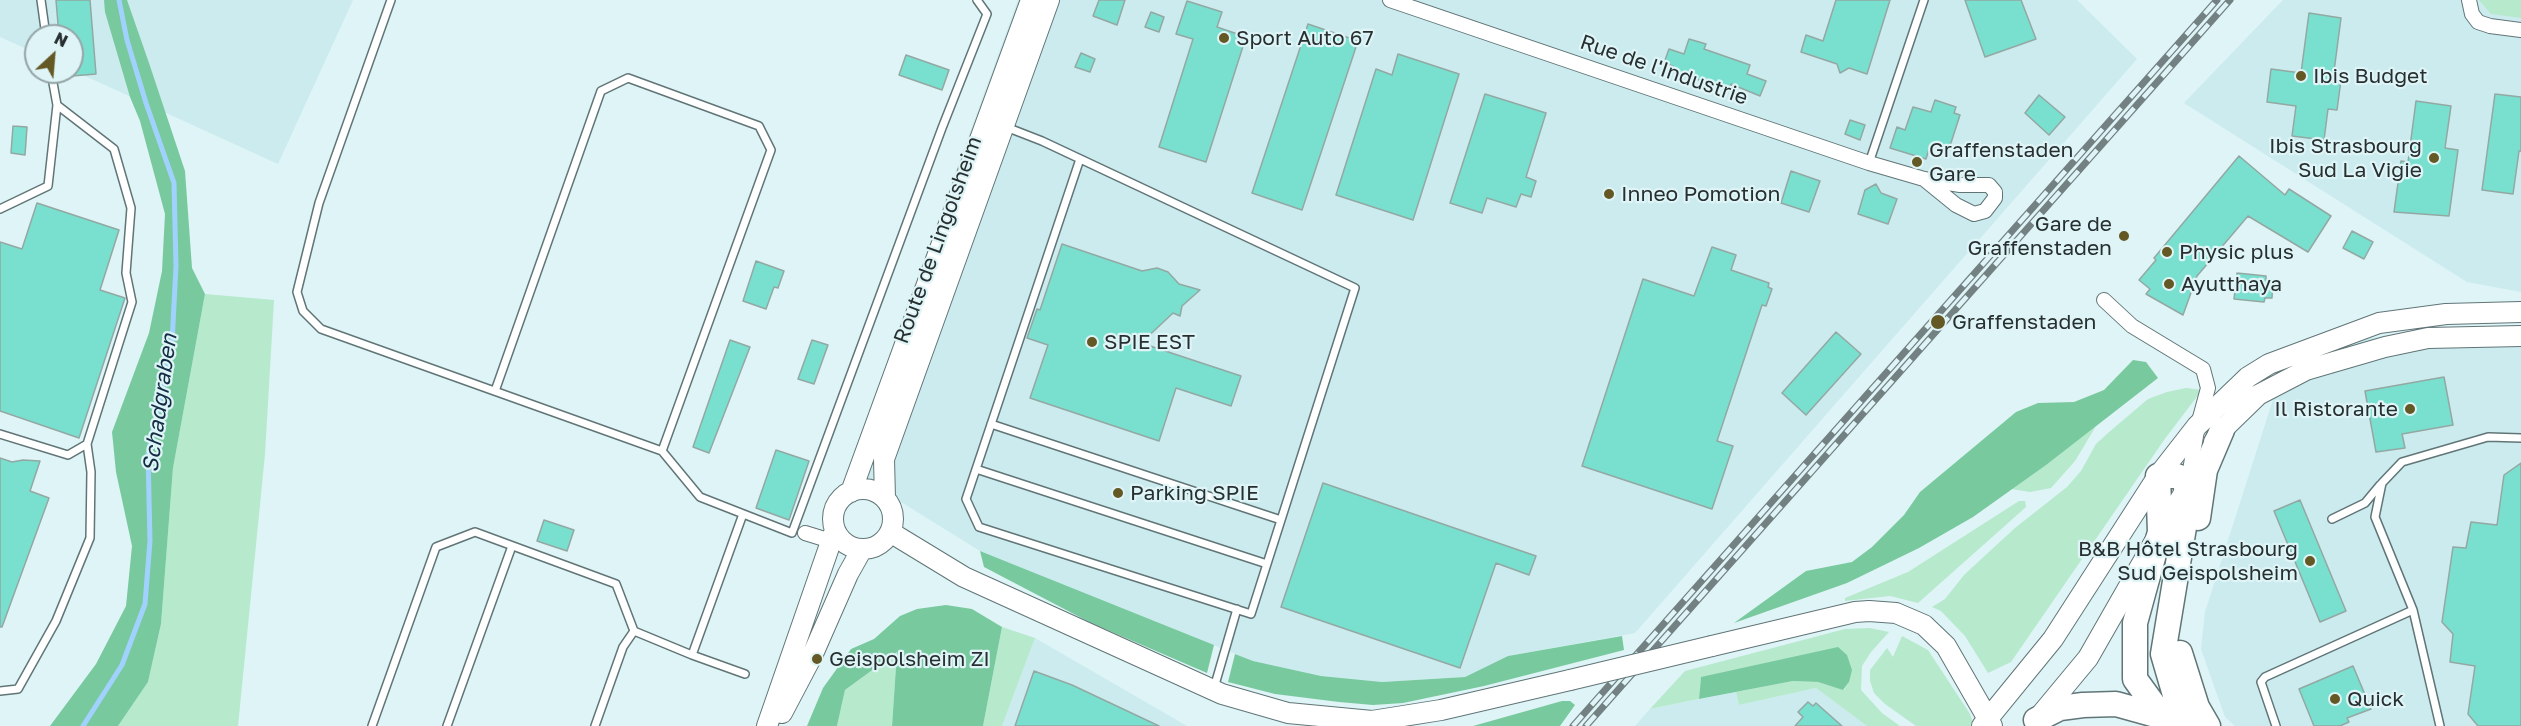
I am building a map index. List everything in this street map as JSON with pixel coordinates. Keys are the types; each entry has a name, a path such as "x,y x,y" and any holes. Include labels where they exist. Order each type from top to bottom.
{"highway":[{"path":"2208,726 2197,707 2178,649 2205,470 2222,430"},
{"path":"2166,722 2135,679 2135,623 2160,532 2158,476 2177,476 2184,480 2188,497 2163,654 2179,709 2190,726"},
{"path":"2034,723 2060,708 2116,704 2166,722"}],"main road":[{"name":"Route de Lingolsheim","path":"851,492 1031,0"},
{"name":"Route de Lingolsheim","path":"885,498 884,459 1049,0"},
{"path":"890,532 964,577 1214,691 1288,713 1372,721 1441,710 1855,612 1881,611 1916,620 1946,646 1987,724 2053,639 2158,476 2198,425 2248,377 2269,364 2379,323 2446,314 2521,312"},
{"path":"2034,723 2088,658 2222,430 2258,395 2306,370 2385,347 2428,338 2521,336"},
{"path":"767,726 833,536 837,504 851,492 869,490 885,498 892,514 890,532 879,545 862,549 846,544 833,536"},
{"path":"776,726 812,656 848,573 862,549"}],"street":[{"name":"Rue de l'Industrie","path":"1390,0 1423,6 1869,163 1924,179 1960,185 1989,185 1995,192 1995,198 1985,211 1974,214 1956,205 1924,179"},
{"path":"2469,0 2472,14 2478,22 2521,30"},
{"path":"2104,300 2132,326 2204,369 2208,388 2198,425 2187,489"},
{"path":"799,533 833,536"}],"lane":[{"path":"41,0 44,24"},
{"path":"391,0 319,202 297,292 303,311 321,329 662,451 700,497 799,533 942,128 987,14 977,0"},
{"path":"1869,163 1924,0"},
{"path":"495,391 601,91 628,78 759,126 771,150 662,451"},
{"path":"0,209 48,186 57,105 53,84"},
{"path":"0,691 18,689 56,621 90,538 91,472 87,444 132,302 126,273 131,208 114,149 57,105"},
{"path":"1004,126 1080,159 1355,288 1251,614 979,527 966,499 1080,159"},
{"path":"991,424 1281,520"},
{"path":"0,434 68,455 87,444"},
{"path":"2332,519 2366,503 2402,462 2488,437 2521,438"},
{"path":"976,469 1267,564"},
{"path":"2382,483 2375,518 2413,610 2440,726"},
{"path":"692,655 743,514"},
{"path":"372,726 436,547 475,532 616,584 634,631 746,674"},
{"path":"447,726 512,546"},
{"path":"1214,691 1237,609"},
{"path":"2276,726 2261,682 2265,677 2413,610"},
{"path":"595,726 623,647 634,631"}],"shaded area":[{"path":"0,0 353,0 278,164 84,75 84,24 24,24 24,48 0,37"},
{"path":"1018,0 2077,0 2137,59 1635,633 1508,656 1465,677 1382,682 1321,676 1253,661 980,551 848,469"},
{"path":"2283,0 2521,0 2521,292 2467,282 2184,103"},
{"path":"2419,330 2521,333 2521,726 2235,726 2225,717 2201,649 2205,612 2279,381 2335,344"},
{"path":"1035,638 1187,726 1002,726"},
{"path":"1816,688 1867,726 1635,726 1650,709 1736,692 1739,705"}],"green space":[{"path":"104,0 127,0 149,63 185,171 192,268 205,294 173,468 161,624 148,682 118,726 50,726 96,664 126,606 132,546 116,472 112,432 149,333 162,271 165,214 140,121 130,97 105,12"},
{"path":"2479,0 2521,0 2521,18 2491,14"},
{"path":"205,294 274,300 265,454 238,726 118,726 148,682 161,624 173,468"},
{"path":"2133,360 2146,362 2158,378 2046,465 1973,517 1919,548 1847,583 1734,623 1806,571 1852,562 1872,547 1904,515 1920,492 2016,412 2038,403 2074,402 2104,390"},
{"path":"2186,388 2202,390 2164,440 2011,662 1988,673 1965,636 1941,611 1932,607 1945,599 1964,575 2015,528 2067,487 2081,471 2096,444 2108,433 2148,399"},
{"path":"2096,426 2075,461 2051,488 2030,492 2012,489"},
{"path":"2019,501 2025,501 2026,507 1918,603 1890,596 1845,601 1845,598 1908,572"},
{"path":"980,551 1214,645 1207,673 1091,623 984,567"},
{"path":"946,605 972,609 1002,627 983,726 892,726 897,652 845,690 837,726 807,726 823,688 851,649 874,639 900,616 917,609"},
{"path":"1002,627 1035,638 1002,726 983,726"},
{"path":"1870,628 1889,632 1862,666 1861,690 1882,713 1900,726 1867,726 1816,688 1739,705 1736,692 1793,681 1818,682 1844,690 1849,682 1701,677 1699,699 1650,709 1685,671 1845,629"},
{"path":"1622,636 1624,650 1484,686 1403,703 1373,705 1339,702 1275,694 1228,682 1235,654 1253,661 1321,676 1382,682 1465,677 1508,656"},
{"path":"1902,636 1928,650 1970,714 1974,726 1916,726 1885,704 1874,693 1870,681 1870,670 1887,648 1893,657"},
{"path":"1838,647 1847,655 1852,670 1849,682 1843,690 1818,682 1793,681 1699,699 1701,677"},
{"path":"897,652 892,726 837,726 845,690"},
{"path":"1562,701 1570,701 1575,705 1560,726 1473,726"}],"building":[{"path":"56,0 90,0 96,74 84,75 84,24 58,24"},
{"path":"1099,0 1125,0 1117,25 1093,16"},
{"path":"1836,0 1890,0 1867,74 1849,68 1840,73 1837,64 1801,52 1806,35 1823,41"},
{"path":"1965,0 2021,0 2036,39 1985,57"},
{"path":"1187,1 1222,12 1217,27 1246,37 1206,162 1159,147 1193,39 1176,34"},
{"path":"1151,12 1164,17 1159,32 1145,27"},
{"name":"Ibis Budget","path":"2309,13 2341,18 2333,79 2341,80 2337,110 2328,109 2324,140 2292,136 2296,106 2267,102 2271,69 2301,73"},
{"path":"1308,24 1358,41 1302,210 1252,193"},
{"path":"1689,39 1706,44 1704,49 1750,65 1747,74 1766,81 1760,96 1731,84 1729,90 1672,71 1673,66 1664,63 1669,49 1684,54"},
{"path":"1081,53 1095,59 1090,72 1075,67"},
{"path":"1398,54 1459,74 1413,220 1336,195 1376,69 1392,75"},
{"path":"906,55 949,70 942,90 899,75"},
{"path":"1485,94 1546,113 1526,177 1536,181 1531,197 1521,194 1516,207 1487,198 1482,213 1450,203"},
{"path":"2495,94 2521,97 2521,151 2519,151 2513,194 2482,190"},
{"path":"2039,95 2065,117 2049,135 2025,113"},
{"path":"1935,100 1956,107 1954,113 1960,115 1948,152 1930,146 1926,159 1890,148 1897,127 1905,130 1913,107 1931,112"},
{"name":"Ibis Strasbourg Sud La Vigie","path":"2416,101 2451,106 2445,148 2458,150 2449,216 2394,212 2401,161 2408,162"},
{"path":"1850,120 1865,125 1860,140 1845,134"},
{"path":"13,126 27,127 25,155 11,153"},
{"path":"2239,156 2285,195 2289,189 2331,216 2308,252 2248,216 2197,276 2183,315 2146,294 2150,289 2139,280 2156,260 2154,258"},
{"path":"1791,171 1820,181 1809,212 1781,203"},
{"path":"1876,184 1881,193 1897,199 1888,224 1858,214 1865,190"},
{"path":"37,203 119,230 100,290 125,298 79,438 0,411 0,242 22,249"},
{"path":"2352,231 2373,242 2364,259 2343,248"},
{"name":"SPIE EST","path":"1062,244 1142,271 1157,268 1168,272 1179,284 1200,290 1182,306 1180,316 1173,313 1141,343 1241,376 1231,406 1176,388 1159,441 1030,398 1048,345 1027,338 1037,309 1040,310"},
{"path":"1712,247 1736,255 1731,270 1769,283 1768,287 1772,289 1766,306 1762,305 1717,441 1733,446 1712,509 1582,466 1643,279 1694,296"},
{"path":"756,261 784,271 778,288 774,287 766,309 743,301"},
{"path":"2237,273 2266,276 2266,280 2273,280 2272,298 2265,298 2264,302 2234,299"},
{"path":"1836,332 1861,354 1806,415 1782,393"},
{"path":"730,340 750,347 709,453 693,447"},
{"path":"812,340 828,345 814,384 798,379"},
{"path":"2444,377 2453,425 2402,434 2405,448 2376,452 2365,391"},
{"path":"776,450 809,461 789,520 756,508"},
{"path":"0,458 12,462 40,461 30,491 49,498 2,627 0,627"},
{"path":"2521,463 2521,726 2478,726 2468,714 2475,666 2450,662 2453,634 2442,622 2453,547 2466,548 2471,522 2497,525 2504,475"},
{"path":"1323,483 1536,556 1529,575 1496,563 1460,668 1281,607"},
{"name":"B&B Hôtel Strasbourg Sud Geispolsheim","path":"2300,500 2346,611 2320,622 2274,511"},
{"path":"544,520 574,530 567,551 537,541"},
{"name":"Quick","path":"2353,666 2371,709 2347,718 2349,722 2340,726 2314,726 2299,689"},
{"path":"1034,671 1072,685 1159,726 1015,726"},
{"path":"1808,702 1813,706 1816,703 1842,726 1795,726 1803,717 1798,712"}],"waterway":[{"name":"Schadgraben","path":"83,726 122,665 145,604 150,541 148,454 172,343 176,266 174,183 127,40 119,0"}],"railway":[{"path":"1573,726 2217,0"},
{"path":"1586,726 2230,0"}],"place":[{"name":"Sport Auto 67","path":"1224,38"},
{"name":"Ibis Budget","path":"2301,76"},
{"name":"Ibis Strasbourg Sud La Vigie","path":"2434,158"},
{"name":"Graffenstaden Gare","path":"1917,162"},
{"name":"Inneo Pomotion","path":"1609,194"},
{"name":"Gare de Graffenstaden","path":"2124,236"},
{"name":"Physic plus","path":"2167,252"},
{"name":"Ayutthaya","path":"2169,284"},
{"name":"Graffenstaden","path":"1938,322"},
{"name":"SPIE EST","path":"1092,342"},
{"name":"Il Ristorante","path":"2410,409"},
{"name":"Parking SPIE","path":"1118,493"},
{"name":"B&B Hôtel Strasbourg Sud Geispolsheim","path":"2310,561"},
{"name":"Geispolsheim ZI","path":"817,659"},
{"name":"Quick","path":"2335,699"}]}
